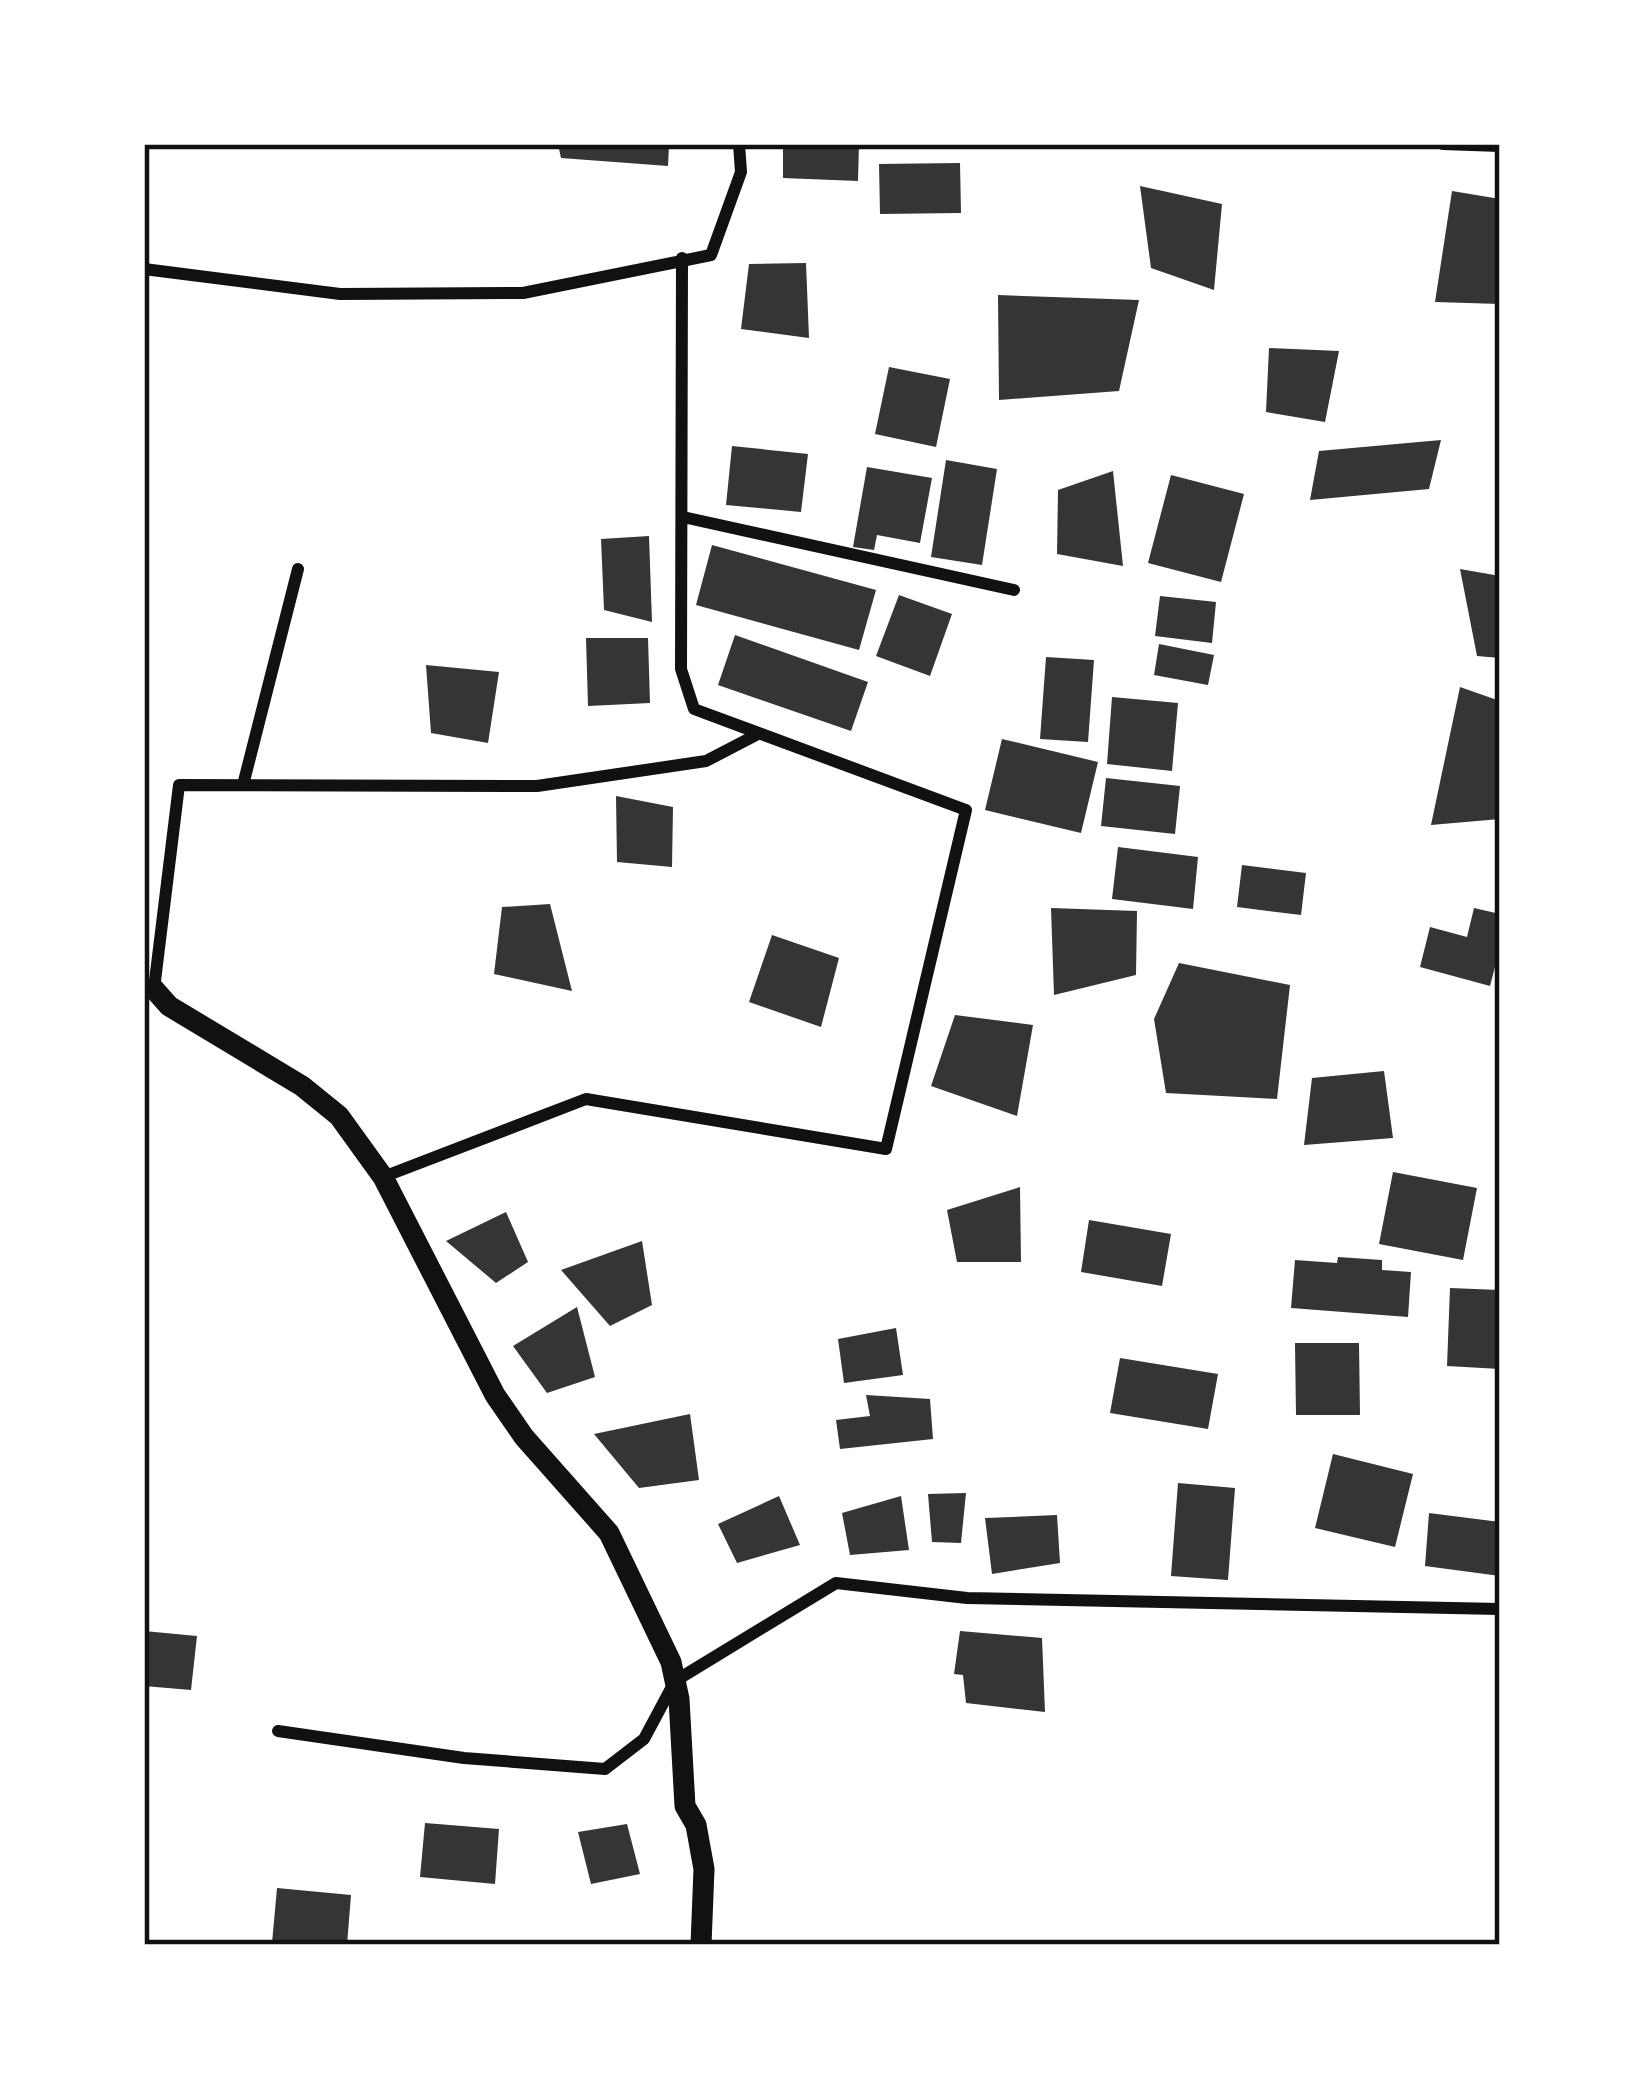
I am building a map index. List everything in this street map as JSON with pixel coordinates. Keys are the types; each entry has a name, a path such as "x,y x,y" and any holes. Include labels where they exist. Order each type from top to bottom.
{"street":[{"path":"144,269 340,295 523,292 711,255 741,172 739,144"},
{"path":"1443,144 1500,146"},
{"path":"383,1178 586,1099 886,1149 966,810 694,709 681,669 682,258"},
{"path":"683,517 1014,590"},
{"path":"243,785 298,569"},
{"path":"700,1945 704,1869 696,1826 685,1805 686,1758 675,1681 609,1534 524,1437 495,1395 383,1178 338,1116 302,1086 169,1006 149,989 179,785 537,786 706,761 758,734"},
{"path":"278,1731 464,1758 604,1769 644,1739 675,1681 836,1583 967,1598 1500,1609"}],"building":[{"path":"558,144 669,144 668,166 561,158"},
{"path":"783,144 859,144 858,181 783,178"},
{"path":"960,163 961,213 880,214 879,164"},
{"path":"1140,186 1222,204 1214,290 1151,268"},
{"path":"1452,191 1500,199 1500,304 1435,302"},
{"path":"806,263 809,338 741,329 749,264"},
{"path":"998,295 1139,300 1119,391 999,400"},
{"path":"1269,348 1339,351 1325,422 1266,412"},
{"path":"889,367 950,379 936,447 875,434"},
{"path":"1441,440 1429,489 1310,500 1319,451"},
{"path":"732,446 808,454 801,512 726,505"},
{"path":"946,460 997,469 982,565 931,557"},
{"path":"867,467 932,478 920,543 877,535 874,550 853,547"},
{"path":"1113,471 1123,566 1057,554 1058,490"},
{"path":"1171,475 1244,494 1221,582 1148,563"},
{"path":"649,536 652,622 604,610 601,539"},
{"path":"712,545 876,590 859,650 696,605"},
{"path":"1460,569 1500,576 1500,658 1477,656"},
{"path":"899,595 952,614 930,676 876,656"},
{"path":"1160,596 1216,602 1212,643 1155,636"},
{"path":"735,635 868,682 851,731 718,685"},
{"path":"586,638 648,638 650,703 588,706"},
{"path":"1159,644 1214,655 1208,685 1154,675"},
{"path":"1046,657 1094,660 1088,742 1040,739"},
{"path":"426,665 499,672 488,743 431,733"},
{"path":"1460,687 1500,701 1500,819 1431,825"},
{"path":"1112,697 1178,703 1172,771 1107,764"},
{"path":"1002,739 1098,762 1081,833 985,810"},
{"path":"1106,778 1180,786 1175,834 1101,826"},
{"path":"616,796 673,807 672,867 617,862"},
{"path":"1118,847 1198,857 1193,909 1112,899"},
{"path":"1242,865 1306,873 1301,915 1237,907"},
{"path":"550,904 572,991 494,974 502,907"},
{"path":"1051,908 1137,911 1136,975 1054,995"},
{"path":"1474,908 1500,914 1500,948 1490,986 1420,967 1430,927 1467,937"},
{"path":"772,935 839,958 821,1027 749,1002"},
{"path":"1179,963 1290,985 1277,1099 1166,1093 1154,1019"},
{"path":"955,1015 1033,1025 1017,1116 931,1086"},
{"path":"1384,1071 1393,1138 1304,1145 1312,1078"},
{"path":"1393,1172 1477,1188 1463,1260 1379,1244"},
{"path":"1020,1187 1021,1262 957,1262 947,1210"},
{"path":"506,1212 528,1262 496,1283 446,1241"},
{"path":"1089,1220 1171,1234 1162,1286 1081,1272"},
{"path":"642,1241 652,1305 610,1326 561,1270"},
{"path":"1338,1257 1382,1260 1382,1270 1411,1272 1408,1317 1291,1308 1295,1260 1337,1263"},
{"path":"1450,1288 1500,1290 1500,1369 1447,1366"},
{"path":"577,1307 595,1377 547,1393 513,1346"},
{"path":"896,1328 903,1375 844,1383 838,1339"},
{"path":"1295,1343 1359,1343 1360,1415 1296,1415"},
{"path":"1120,1358 1218,1374 1208,1429 1110,1413"},
{"path":"866,1395 930,1399 933,1439 840,1449 836,1420 870,1416"},
{"path":"690,1414 699,1480 639,1488 594,1434"},
{"path":"1333,1454 1413,1474 1395,1547 1315,1528"},
{"path":"1178,1483 1235,1488 1228,1580 1171,1576"},
{"path":"966,1493 961,1543 932,1542 928,1494"},
{"path":"779,1496 800,1545 737,1563 718,1524"},
{"path":"901,1496 909,1550 850,1555 842,1513"},
{"path":"1429,1513 1500,1522 1500,1576 1425,1566"},
{"path":"1057,1515 1060,1563 992,1574 985,1518"},
{"path":"144,1631 197,1636 191,1690 144,1686"},
{"path":"960,1631 1042,1638 1045,1712 966,1703 963,1675 954,1674"},
{"path":"425,1823 499,1829 495,1884 420,1877"},
{"path":"627,1824 640,1874 591,1884 578,1832"},
{"path":"277,1888 351,1895 347,1945 272,1943"}]}
